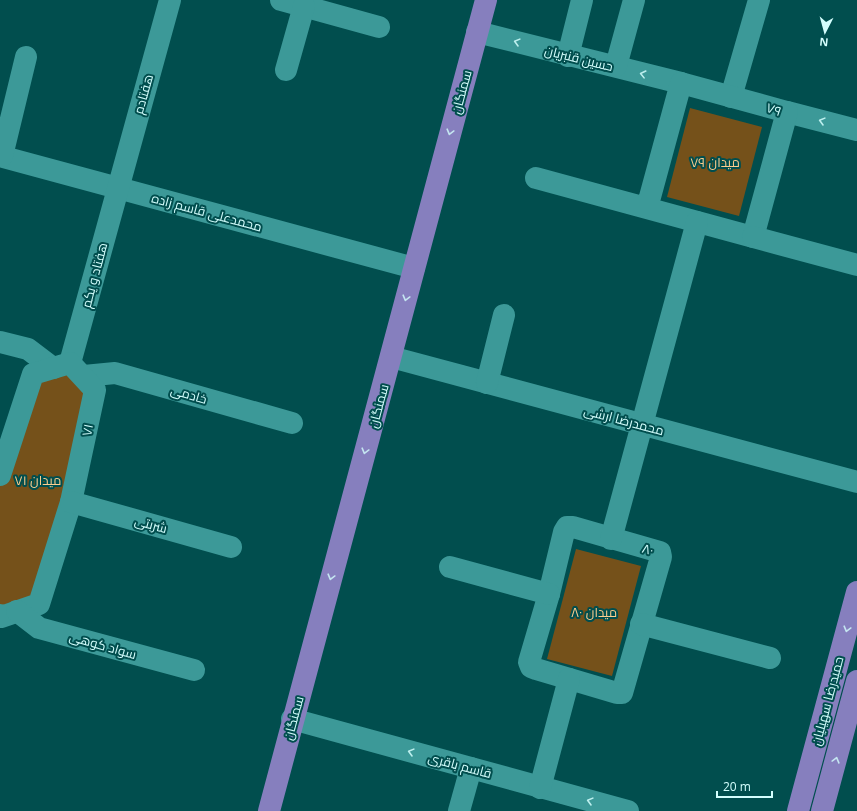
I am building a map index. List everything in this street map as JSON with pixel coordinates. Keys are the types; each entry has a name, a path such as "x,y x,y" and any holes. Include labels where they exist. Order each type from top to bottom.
{"main road":[{"name":"سمنگان","path":"269,811 292,719 391,357 486,0"},
{"name":"حمیدرضا سهیلیان","path":"798,811 857,592"},
{"name":"حمیدرضا سهیلیان","path":"822,811 857,681"}],"street":[{"name":"هفتادم","path":"117,188 170,0"},
{"path":"281,0 379,27"},
{"path":"568,56 582,0"},
{"path":"616,66 634,0"},
{"path":"731,97 759,0"},
{"path":"286,70 304,6"},
{"name":"حسین قنبریان","path":"477,32 568,56 616,66 681,83"},
{"path":"1,156 26,57"},
{"path":"647,208 681,83"},
{"name":"۷۹","path":"681,83 787,112 753,237"},
{"path":"787,112 857,130"},
{"name":"محمدعلی قاسم زاده","path":"1,156 414,268"},
{"path":"536,178 857,265"},
{"name":"هفتاد و یکم","path":"69,369 117,188"},
{"path":"611,539 697,222"},
{"path":"487,383 504,315"},
{"path":"0,342 28,349 69,369"},
{"name":"محمدرضا ارشی","path":"391,357 857,482"},
{"path":"0,475 33,374 69,369"},
{"name":"خادمی","path":"69,369 115,373 292,423"},
{"name":"۷۱","path":"5,616 39,604 71,502 95,390 69,369"},
{"name":"شربتی","path":"71,502 231,547"},
{"name":"۸۰","path":"567,527 573,527 611,539 660,552 661,557 622,693 617,693 536,669 531,667 529,662 549,594 564,532 567,527"},
{"path":"450,567 549,594"},
{"name":"سواد کوهی","path":"5,616 39,628 194,670"},
{"path":"641,624 770,658"},
{"path":"540,788 569,679"},
{"name":"قاسم باقری","path":"292,719 628,811"},
{"path":"459,811 471,768"}],"green space":[{"name":"میدان ۷۹","path":"690,108 762,127 739,216 667,197"},
{"name":"میدان ۷۱","path":"70,363 95,390 39,604 0,615 0,475 33,374"},
{"name":"میدان ۸۰","path":"576,549 641,566 612,676 547,659"}]}
